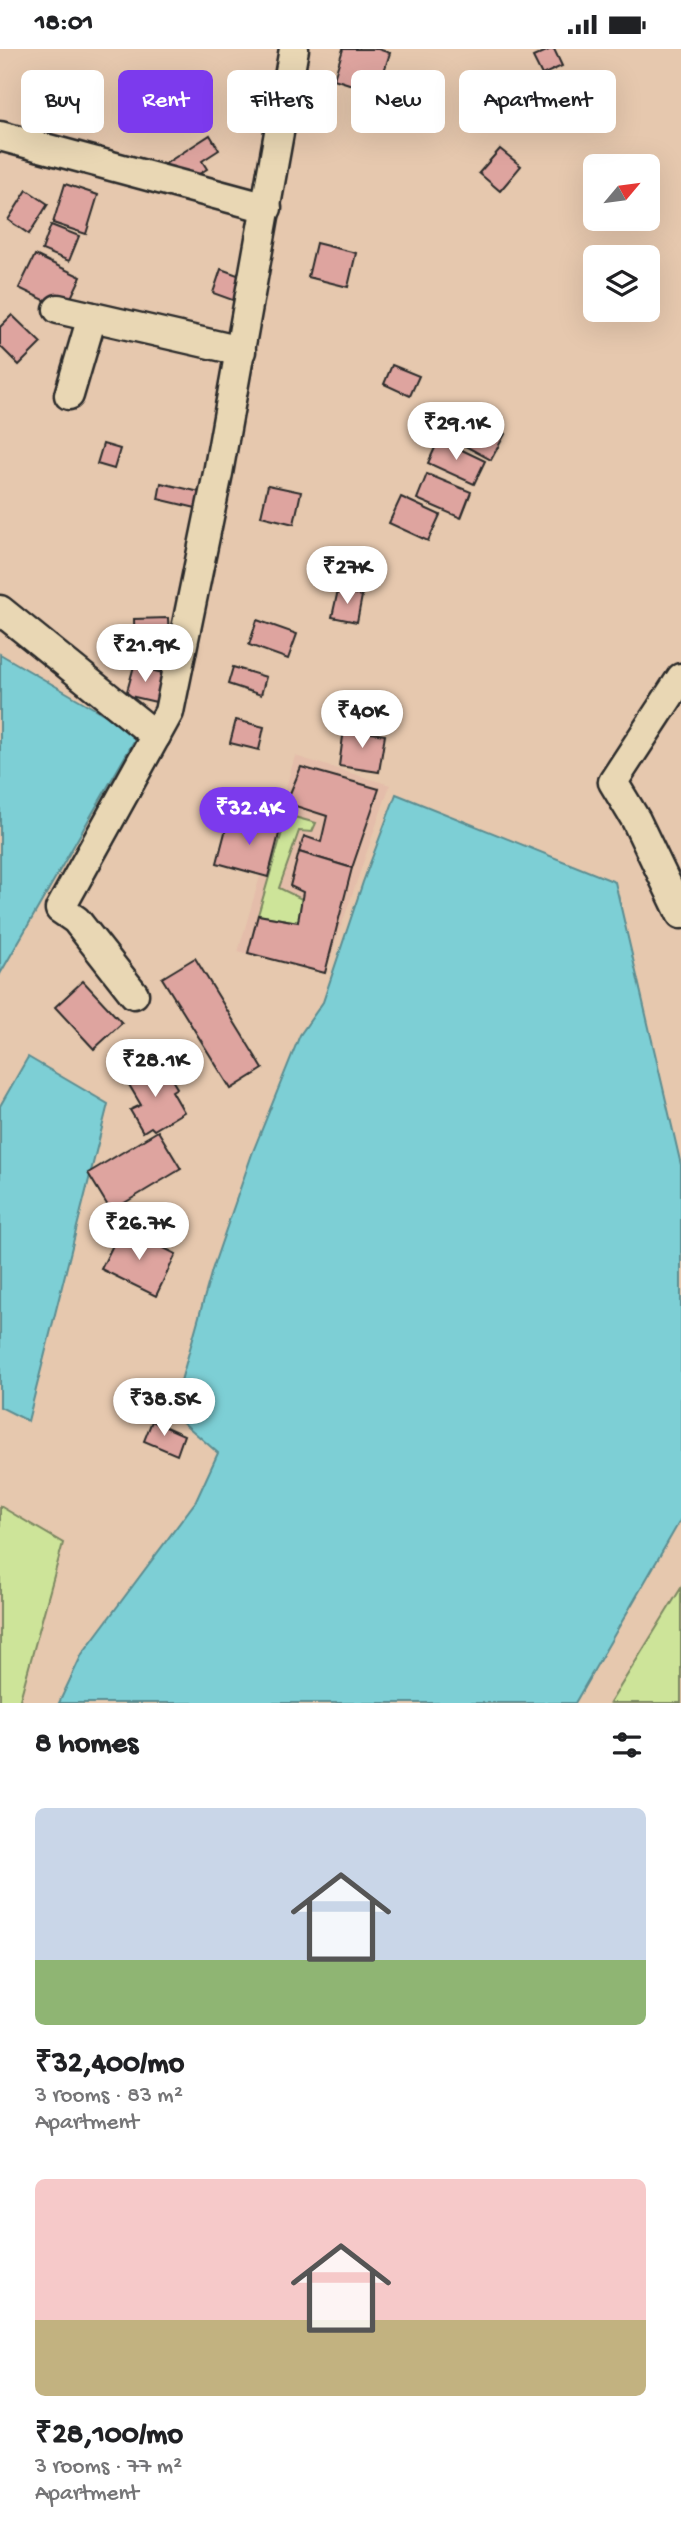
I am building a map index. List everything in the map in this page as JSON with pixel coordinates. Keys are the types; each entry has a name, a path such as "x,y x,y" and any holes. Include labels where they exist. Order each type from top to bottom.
{"street":[{"path":"134,993 76,920 60,909 169,712 241,351 294,49"},
{"path":"0,136 267,208"},
{"path":"58,309 241,351"},
{"path":"69,395 92,317"},
{"path":"0,610 156,736"},
{"path":"681,678 614,782 636,820 681,914"}],"shaded area":[{"path":"295,756 390,785 325,973 238,952"}],"green space":[{"path":"287,815 316,823 312,832 299,831 279,888 302,899 298,922 258,915"},
{"path":"0,1506 63,1543 19,1703 0,1703"},
{"path":"681,1588 681,1703 610,1703"}],"water":[{"path":"0,654 138,734 0,974"},
{"path":"396,794 615,882 681,1165 681,1519 575,1703 59,1703 82,1654 196,1501 218,1453 172,1413 212,1270 252,1154 300,1035 323,1002"},
{"path":"28,1057 108,1104 28,1421 0,1407 0,1106"}],"building":[{"path":"343,49 378,49 390,53 384,70 351,70 351,85 337,80 337,70"},
{"path":"554,49 562,66 553,70 540,70 533,57"},
{"path":"210,135 219,150 202,161 207,169 180,186 165,164"},
{"path":"500,149 521,166 500,191 479,173"},
{"path":"65,184 98,195 86,234 53,223"},
{"path":"27,190 48,204 29,234 8,220"},
{"path":"51,225 79,236 69,261 42,250"},
{"path":"316,243 356,253 348,287 308,277"},
{"path":"35,255 81,277 65,310 19,288"},
{"path":"221,269 246,278 238,302 213,293"},
{"path":"12,315 41,343 19,365 0,346 0,327"},
{"path":"392,365 419,376 410,396 384,384"},
{"path":"468,414 505,434 491,460 454,440"},
{"path":"439,439 485,461 474,484 428,463"},
{"path":"103,444 120,449 114,469 97,464"},
{"path":"427,474 471,492 461,518 417,499"},
{"path":"161,483 200,492 196,508 158,499"},
{"path":"268,485 301,492 294,524 261,516"},
{"path":"401,497 440,515 428,541 389,523"},
{"path":"338,590 362,596 357,622 332,617"},
{"path":"168,618 170,658 135,659 134,619"},
{"path":"257,620 297,634 288,659 249,645"},
{"path":"134,666 163,673 156,702 126,695"},
{"path":"233,667 266,677 261,695 228,684"},
{"path":"236,720 264,727 259,750 230,743"},
{"path":"344,729 385,735 379,772 339,766"},
{"path":"301,767 379,789 352,868 299,852 304,836 321,842 327,816 286,803"},
{"path":"229,817 280,830 268,877 217,863"},
{"path":"299,852 352,868 325,973 248,953 258,915 298,922 303,892 290,886"},
{"path":"195,958 263,1069 231,1089 162,978"},
{"path":"83,981 122,1023 94,1049 55,1007"},
{"path":"157,1066 160,1073 166,1070 177,1088 172,1091 184,1112 154,1130 151,1127 143,1132 130,1110 141,1105 128,1083"},
{"path":"158,1131 181,1169 111,1211 88,1173"},
{"path":"122,1227 176,1254 156,1296 101,1269"},
{"path":"152,1421 184,1435 177,1455 144,1441"}]}
